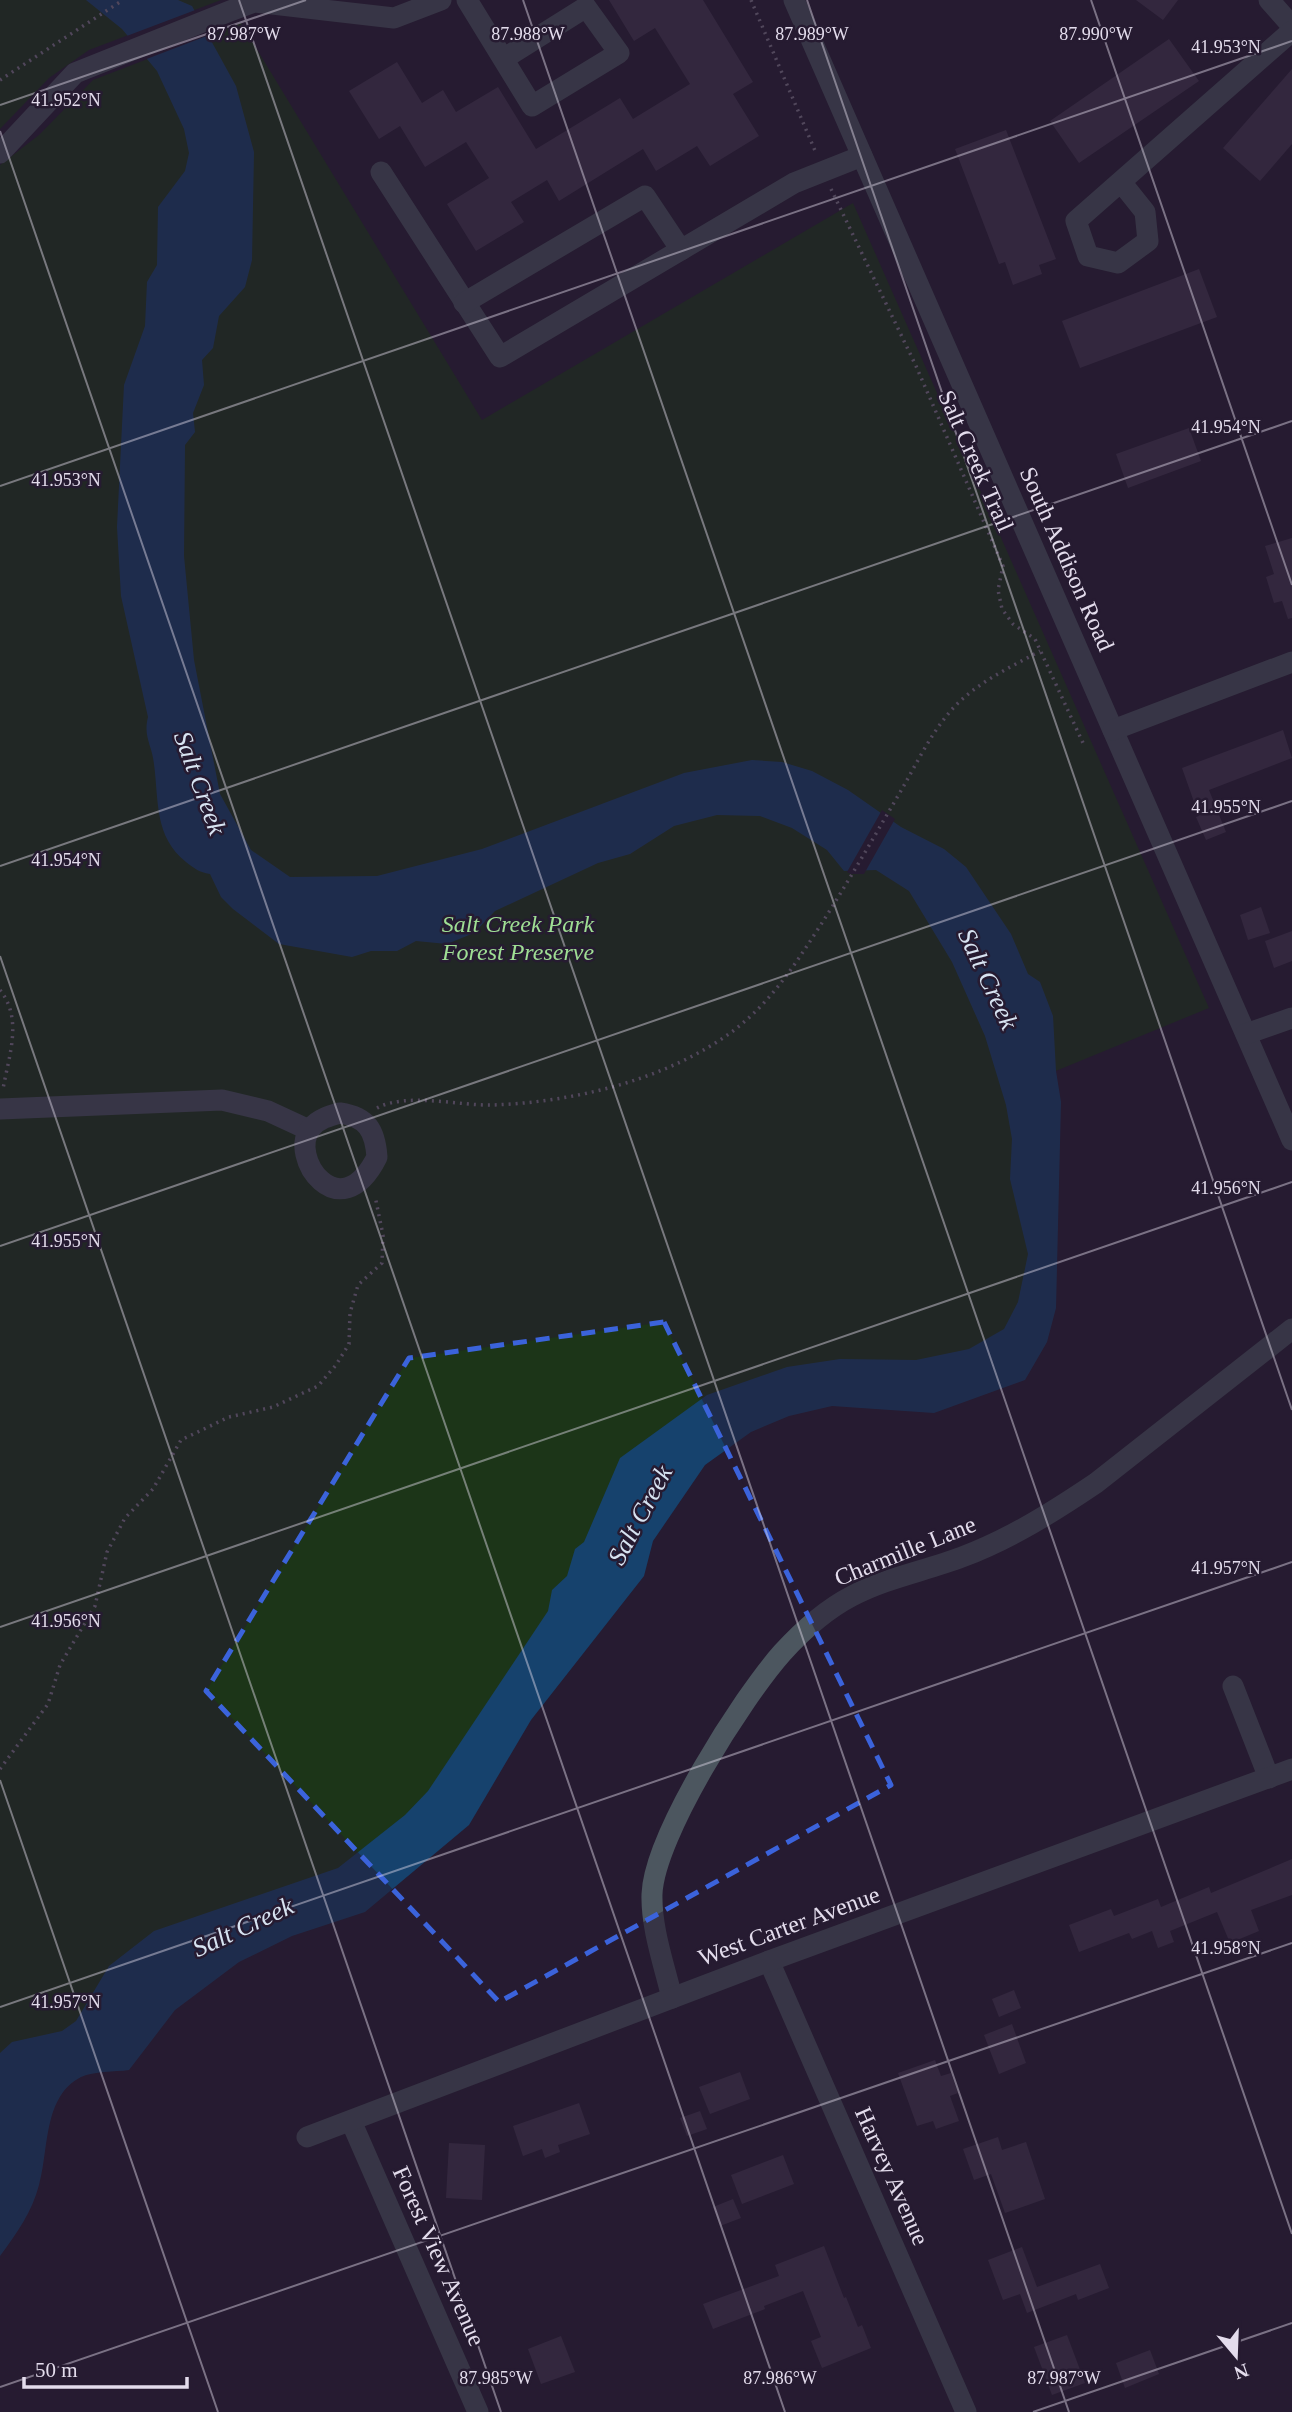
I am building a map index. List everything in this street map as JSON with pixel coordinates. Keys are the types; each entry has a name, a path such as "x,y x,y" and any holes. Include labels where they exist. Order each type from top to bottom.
{"street":[{"path":"0,153 75,73 254,2 394,18 441,0"},
{"path":"467,0 503,59 532,106 619,53 586,7 503,59"},
{"name":"South Addison Road","path":"794,0 1292,1140"},
{"path":"1121,182 1292,29 1269,0"},
{"path":"381,172 500,357 794,183 862,156"},
{"path":"464,303 645,196 681,250"},
{"path":"1113,730 1292,662"},
{"path":"1246,1034 1292,1017"},
{"path":"0,1108 222,1100 268,1111 309,1130"},
{"path":"340,1113 363,1120 372,1133 377,1157 361,1181 351,1188 338,1190 326,1185 316,1176 308,1161 305,1146 309,1130 319,1121 340,1113"},
{"name":"Charmille Lane","path":"672,1998 653,1918 652,1892 657,1868 667,1838 711,1757 751,1694 781,1654 804,1630 852,1596 878,1584 975,1552 1036,1523 1096,1483 1292,1329"},
{"path":"1234,1686 1269,1778"},
{"name":"West Carter Avenue","path":"307,2137 769,1961 1292,1769"},
{"name":"Harvey Avenue","path":"769,1961 966,2412"},
{"name":"Forest View Avenue","path":"351,2120 478,2412"}],"path":[{"path":"0,80 123,0"},
{"path":"751,0 816,154"},
{"name":"Salt Creek Trail","path":"830,185 916,366 1003,566 998,590 1002,608 1013,624 1035,639 1083,743"},
{"path":"363,1120 379,1107 395,1101 491,1105 572,1097 658,1070 731,1032 775,993 851,879 939,724 976,687 1040,651"},
{"path":"0,990 13,1012 14,1023 0,1108"},
{"path":"0,1769 48,1704 60,1665 95,1606 107,1552 125,1518 153,1489 181,1440 229,1417 273,1406 318,1387 349,1344 350,1313 358,1285 382,1263 383,1235 376,1197 361,1181"}],"highlighted area":[{"path":"664,1322 891,1785 499,2002 206,1691 409,1358"}],"green space":[{"path":"0,0 221,0 89,50 49,78 0,129"},
{"name":"Salt Creek Park Forest Preserve","path":"241,23 482,420 853,203 1209,1008 1029,1082 1043,1292 983,1367 735,1408 396,1848 152,1973 0,2169 0,165 39,135 93,80"}],"water":[{"name":"Salt Creek","path":"86,0 178,0 192,6 236,86 254,152 252,260 245,287 219,316 213,348 202,360 204,385 193,413 195,432 185,445 184,556 194,660 220,794 251,850 290,877 377,876 482,849 684,773 752,760 782,762 812,771 848,790 901,827 944,849 966,867 1011,934 1028,974 1040,982 1053,1016 1056,1071 1061,1102 1056,1308 1047,1342 1025,1380 934,1413 832,1406 789,1416 751,1432 705,1465 653,1541 644,1576 531,1720 469,1825 365,1912 292,1936 239,1962 175,2010 129,2070 86,2075 69,2086 54,2110 39,2185 32,2204 18,2231 0,2256 0,2053 12,2042 62,2031 76,2021 109,1966 154,1931 338,1868 405,1815 428,1791 548,1611 552,1590 567,1576 575,1549 584,1542 620,1458 707,1395 787,1367 840,1359 916,1360 969,1349 1004,1329 1018,1302 1028,1254 1010,1179 1012,1139 1006,1105 985,1036 952,962 909,891 876,870 844,871 827,850 792,828 760,816 717,815 674,826 630,854 598,863 495,911 474,933 447,944 416,941 397,951 371,951 352,957 279,944 221,897 210,874 195,868 176,852 168,841 160,818 153,757 147,736 148,717 121,596 117,527 124,385 145,326 147,282 157,265 158,207 185,171 189,153 184,129 157,71 122,29"}],"pier":[{"path":"198,9 212,34 144,60 124,37"},
{"path":"882,810 895,819 864,874 847,872"}],"building":[{"path":"609,0 703,0 753,82 733,94 759,136 710,166 697,146 656,171 643,149 559,201 547,180 511,202 524,222 476,251 447,204 489,178 466,142 425,167 400,126 379,139 349,91 397,62 422,103 443,90 456,112 498,87 536,149 620,98 633,119 690,84 655,28 634,41"},
{"path":"1136,0 1178,0 1163,20"},
{"path":"1169,39 1199,81 1079,163 1050,121"},
{"path":"1292,69 1292,144 1260,181 1223,148"},
{"path":"1006,130 1056,259 1039,265 1042,274 1013,285 1005,262 999,264 955,149"},
{"path":"1199,269 1217,317 1080,368 1062,321"},
{"path":"1189,428 1201,461 1128,488 1116,454"},
{"path":"1292,538 1292,618 1288,619 1282,601 1274,603 1266,577 1274,574 1265,546"},
{"path":"1283,730 1292,758 1209,790 1226,832 1206,840 1196,817 1199,816 1182,768"},
{"path":"1261,907 1270,933 1248,940 1240,915"},
{"path":"1292,931 1292,961 1274,968 1265,941"},
{"path":"1292,1859 1292,1895 1251,1910 1259,1931 1230,1943 1217,1912 1170,1931 1174,1942 1158,1948 1152,1931 1132,1939 1129,1933 1079,1952 1069,1925 1111,1909 1114,1916 1158,1899 1161,1907 1209,1887 1211,1893"},
{"path":"1014,1990 1021,2008 999,2017 992,1999"},
{"path":"1012,2024 1026,2063 999,2074 984,2035"},
{"path":"935,2060 941,2076 951,2073 958,2093 950,2096 959,2121 936,2129 933,2121 917,2126 898,2073"},
{"path":"740,2072 750,2099 710,2114 699,2087"},
{"path":"579,2103 590,2134 558,2145 560,2152 545,2158 542,2149 523,2156 513,2126"},
{"path":"700,2111 707,2129 687,2136 680,2118"},
{"path":"998,2137 1002,2150 1026,2142 1045,2199 1005,2213 991,2174 974,2180 963,2149"},
{"path":"449,2143 485,2145 482,2200 446,2198"},
{"path":"783,2155 794,2184 742,2204 731,2175"},
{"path":"733,2199 741,2218 720,2226 713,2207"},
{"path":"824,2246 844,2298 846,2297 858,2327 862,2325 871,2348 822,2368 811,2341 821,2337 803,2291 713,2329 703,2304 779,2276 775,2265"},
{"path":"1022,2247 1037,2287 1100,2264 1109,2288 1078,2300 1076,2294 1027,2313 1020,2294 1003,2300 988,2260"},
{"path":"1067,2335 1085,2383 1052,2395 1034,2347"},
{"path":"561,2336 575,2372 541,2384 528,2349"},
{"path":"1150,2350 1159,2374 1125,2388 1116,2363"}]}
